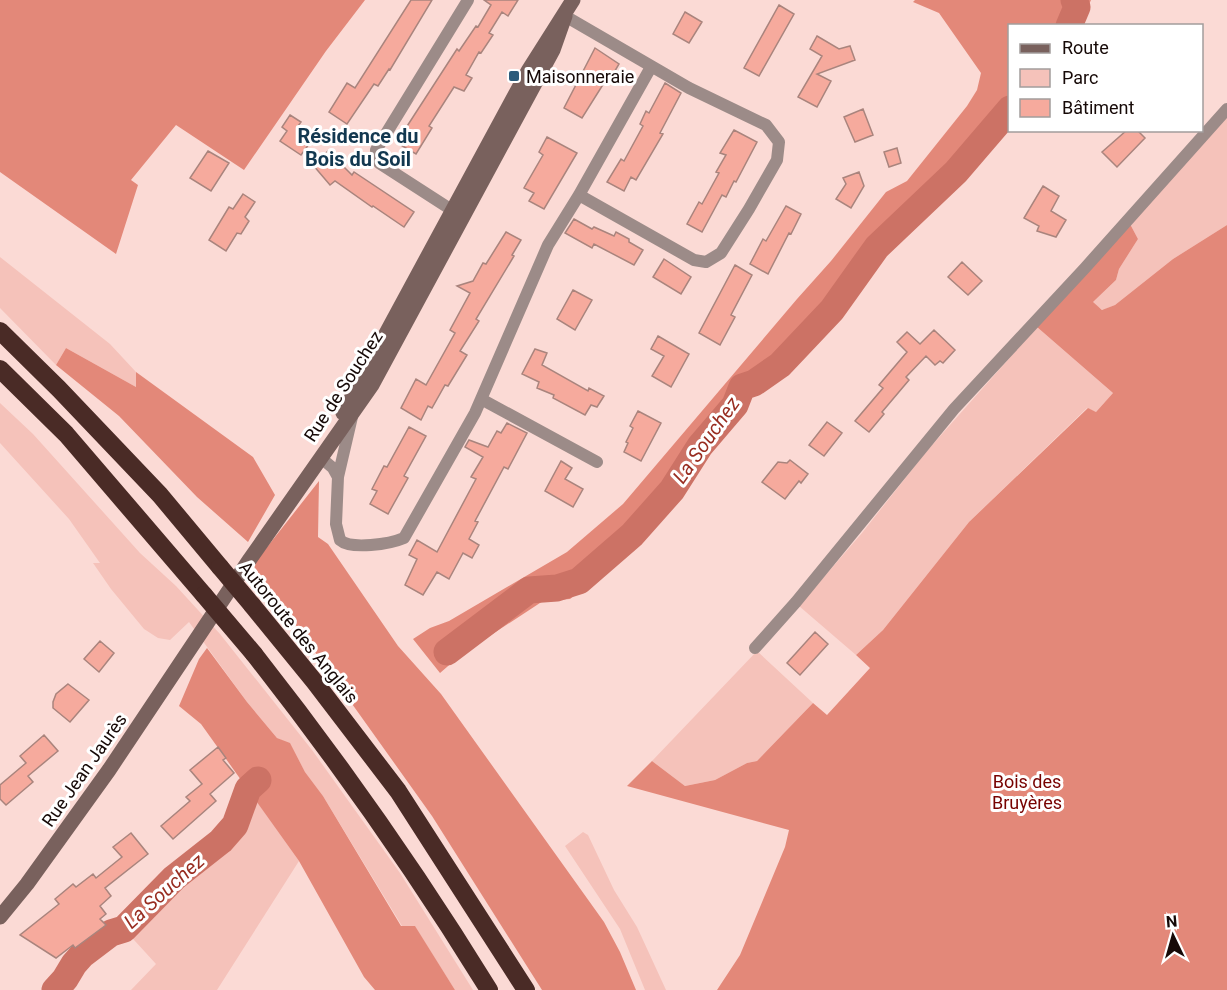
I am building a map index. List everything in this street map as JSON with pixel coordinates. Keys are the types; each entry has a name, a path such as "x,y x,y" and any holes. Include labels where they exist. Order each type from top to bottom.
{"highway":[{"name":"Autoroute des Anglais","path":"0,331 160,495 314,681 398,791 526,990"},
{"path":"0,369 66,434 254,654 355,786 441,912 489,990"}],"main road":[{"name":"Rue de Souchez","path":"321,458 363,375 553,50 565,15 573,0"},
{"name":"Rue de Souchez","path":"321,458 372,385 459,214"},
{"name":"Rue Jean Jaurès","path":"0,917 27,884 158,689 196,642 250,559 321,458"}],"street":[{"path":"459,214 379,163 376,150 468,0"},
{"path":"565,15 689,88 766,125 779,142 777,160 755,200 721,253 706,262 694,260 579,195"},
{"path":"352,414 338,477 337,533 340,540 348,545 395,541 404,538 475,413 548,245 651,67"},
{"path":"755,648 796,602 954,409 1085,268 1227,109"},
{"path":"481,399 597,462"},
{"path":"321,458 333,468 338,477"}],"green space":[{"path":"0,0 365,0 326,51 244,170 176,125 131,180 138,185 116,254 0,172"},
{"path":"915,0 1091,0 1080,24 1008,24 1008,129 974,170 947,197 928,214 905,226 896,236 874,273 852,291 822,329 750,394 706,452 665,512 637,545 570,599 543,601 462,654 440,673 413,639 430,628 449,621 567,552 623,504 831,261 886,192 907,181 967,106 977,90 981,73 939,13 913,2"},
{"path":"1227,117 1227,225 1173,259 1115,305 1103,310 1092,303 1116,280 1119,269 1138,239 1130,224"},
{"name":"Bois des Bruyères","path":"1130,224 1138,239 1119,269 1116,280 1093,302 1102,310 1115,305 1173,259 1227,225 1227,990 717,990 740,955 785,847 789,830 627,786 652,761 685,786 715,780 747,763 757,761 813,703 827,715 870,668 856,655 883,630 969,522 1088,408 1096,412 1113,393 1037,327"},
{"path":"0,257 110,344 136,372 136,387 66,348 56,365 0,308"},
{"path":"1037,327 1113,393 1096,412 1087,408 969,522 883,630 856,655 799,606 862,533 926,452"},
{"path":"66,348 136,387 136,372 253,457 275,495 248,542 197,497 119,416 56,365"},
{"path":"0,403 33,434 140,553 176,586 220,634 312,750 400,873 473,990 455,990 415,927 402,926 323,796 305,772 290,744 277,738 247,702 189,622 170,640 158,638 144,629 111,589 93,563 100,563 69,519 0,443"},
{"path":"319,481 318,537 328,544 398,646 441,694 604,922 636,990 542,990 432,816 253,565"},
{"path":"207,648 277,738 290,743 305,772 323,796 401,926 415,926 455,990 375,990 364,977 299,861 201,724 179,706 199,659"},
{"path":"757,651 813,703 757,761 747,763 715,780 685,786 652,761"},
{"path":"248,789 299,861 217,990 131,990 156,964 124,929 174,878 221,841 235,825"},
{"path":"583,832 588,835 614,890 637,927 666,990 645,990 620,929 565,846"}],"building":[{"path":"411,0 432,0 390,70 378,86 374,84 347,124 329,112 347,83 355,88"},
{"path":"484,0 518,0 508,16 502,12 489,33 493,35 481,53 479,52 466,75 472,78 464,91 454,87 429,126 432,128 416,154 399,144 404,136 402,134 457,49 459,51 476,26 478,27 491,5"},
{"path":"779,5 794,14 759,76 744,68"},
{"path":"685,12 702,22 689,43 673,34"},
{"path":"817,36 839,49 850,46 855,60 817,74 831,81 817,107 798,97 822,56 810,49"},
{"path":"595,48 619,64 612,76 609,75 582,118 564,108"},
{"path":"665,83 681,93 660,133 663,134 636,180 631,177 624,191 607,182 621,159 624,161 643,126 640,124 646,111 649,113"},
{"path":"863,109 873,135 855,142 844,117"},
{"path":"290,115 301,122 298,126 315,136 301,155 280,141 287,131 282,127"},
{"path":"734,130 757,142 736,182 734,181 726,197 722,195 702,232 687,224 699,202 702,204 719,173 716,172 726,155 720,153"},
{"path":"1125,132 1139,132 1145,138 1117,167 1102,152"},
{"path":"547,137 577,153 544,209 529,201 534,193 524,188 543,155 539,152"},
{"path":"897,148 901,163 889,167 884,152"},
{"path":"208,151 229,163 211,191 190,178"},
{"path":"328,151 352,175 354,172 414,212 404,227 335,181 330,185 313,165"},
{"path":"859,172 864,186 851,208 836,199 846,184 843,178"},
{"path":"1043,186 1059,196 1051,211 1066,220 1056,237 1037,231 1039,226 1024,218"},
{"path":"243,194 255,202 245,217 249,221 241,234 237,233 226,251 209,240 229,207 233,209"},
{"path":"786,206 801,214 768,274 750,264 763,239 766,241"},
{"path":"574,219 592,229 594,227 614,236 616,232 643,250 634,265 594,244 592,248 565,233"},
{"path":"506,232 521,240 512,255 514,256 476,319 479,321 460,351 467,355 448,386 445,385 432,408 428,406 421,420 401,408 416,379 426,385 455,333 450,330 470,293 457,286 473,281"},
{"path":"664,259 691,277 681,294 653,277"},
{"path":"962,262 982,281 968,295 948,277"},
{"path":"735,265 752,275 731,315 735,317 720,345 699,333"},
{"path":"573,290 592,300 575,330 557,319"},
{"path":"934,330 955,350 943,363 940,361 935,365 926,356 906,377 909,380 882,412 884,414 869,432 855,421 883,388 879,385 907,352 897,342 907,332 920,344"},
{"path":"658,336 689,354 671,387 652,376 664,356 651,349"},
{"path":"535,349 547,353 542,365 588,391 589,388 604,396 597,407 591,405 585,415 553,398 554,395 537,388 539,382 522,374"},
{"path":"638,411 661,423 641,461 624,452 633,428 630,426"},
{"path":"827,422 842,433 824,456 809,445"},
{"path":"507,423 527,433 508,469 504,467 475,521 478,522 469,539 479,545 472,558 463,553 449,579 437,572 423,595 405,585 417,559 409,555 417,540 437,552 476,479 471,477 483,457 465,447 469,440 488,447 497,431 501,433"},
{"path":"409,427 426,436 404,476 408,478 388,514 370,504 377,491 372,489"},
{"path":"790,460 808,474 801,483 799,481 785,499 762,482 778,462 787,463"},
{"path":"561,461 572,468 565,479 583,489 573,507 545,491"},
{"path":"815,632 828,644 800,675 787,663"},
{"path":"100,641 114,653 99,672 84,659"},
{"path":"68,684 89,700 70,722 53,708 56,694"},
{"path":"44,735 58,751 28,776 33,782 6,805 0,799 0,785 26,763 20,756"},
{"path":"218,747 226,758 223,760 234,773 210,794 216,801 173,839 161,826 190,801 186,797 202,784 190,770"},
{"path":"131,833 148,854 105,888 111,896 100,906 106,914 100,919 106,925 75,948 73,945 56,958 20,935 59,904 55,899 73,884 76,887 93,874 96,878 122,857 113,847"}],"waterway":[{"name":"La Souchez","path":"1070,24 1077,7 1074,0"},
{"name":"La Souchez","path":"447,652 529,590 557,588 579,581 632,535 672,490 700,446 735,405 742,387 754,383 780,365 832,310 877,247 956,172 1008,111"},
{"name":"La Souchez","path":"55,990 82,955 111,933 124,929 174,878 221,841 235,825 248,789 258,780"}],"place":[{"name":"Maisonneraie","path":"514,76"}],"district":[{"name":"Résidence du Bois du Soil","path":"358,148"}]}
